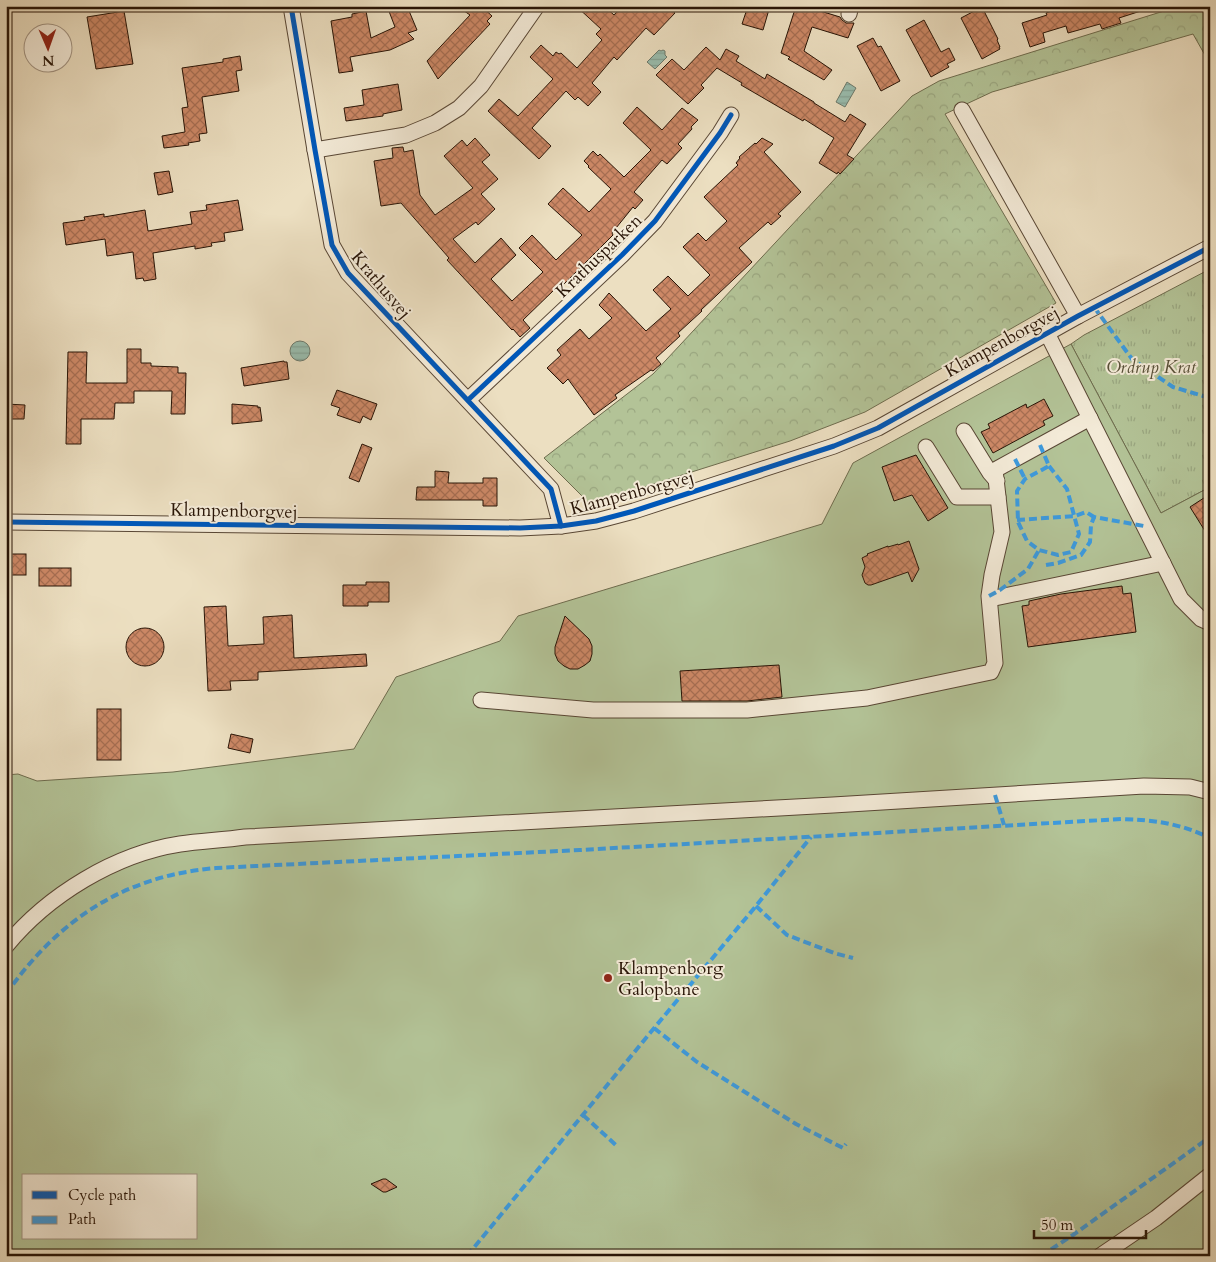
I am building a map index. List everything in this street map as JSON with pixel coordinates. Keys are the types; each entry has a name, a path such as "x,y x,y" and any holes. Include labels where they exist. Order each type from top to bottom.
{"street":[{"name":"Krathusvej","path":"291,6 332,245 348,273 551,489 561,526"},
{"path":"315,150 406,135 435,123 459,108 482,86 537,6"},
{"path":"962,110 1078,316"},
{"name":"Krathusparken","path":"468,400 622,255 655,221 720,133 731,115"},
{"name":"Klampenborgvej","path":"6,522 520,528 561,526 596,521 634,511 834,446 878,428 1078,316 1210,247"},
{"path":"1047,333 1181,598 1201,619 1210,623"},
{"path":"481,700 593,710 747,710 867,698 991,672 995,663 990,600 992,575 1002,532 996,470 1090,418"},
{"path":"964,430 990,473 997,481"},
{"path":"926,447 957,497 998,497"},
{"path":"990,600 1163,563"},
{"path":"6,946 19,930 37,914 61,895 91,876 128,858 180,844 245,838 833,806 1144,786 1190,787 1210,792"},
{"path":"1100,1256 1156,1218 1210,1175"}],"green space":[{"path":"1180,6 1210,6 1210,64 1193,34 992,92 945,114 1056,303 865,412 790,441 590,504 544,458 653,374 912,96 939,81"},
{"name":"Ordrup Krat","path":"1210,269 1210,487 1161,513 1071,344 1084,335"},
{"name":"Klampenborg Galopbane","path":"1071,344 1161,513 1210,487 1210,1256 6,1256 6,775 18,774 37,781 173,772 354,749 396,677 500,641 518,616 822,524 853,463"}],"shaded area":[{"path":"659,50 665,51 667,57 655,69 647,62"},
{"path":"847,82 856,88 845,107 836,102"},
{"path":"296,341 304,341 310,347 310,355 304,361 296,361 290,355 290,347"}],"building":[{"path":"387,6 407,6 417,30 408,33 414,39 390,50 350,57 353,71 339,73 331,21 352,17 352,14 366,11 371,38 395,27"},
{"path":"457,6 481,6 492,16 487,21 490,24 438,79 427,61 470,15"},
{"path":"576,6 604,6 614,15 622,6 667,6 675,13 654,35 646,28 617,60 614,57 592,83 601,92 588,106 578,97 575,100 566,91 532,128 551,146 539,159 488,111 499,99 518,116 553,79 530,57 541,45 553,56 556,52 561,53 577,68 602,40 596,34 601,29"},
{"path":"748,6 770,6 763,30 742,24"},
{"path":"796,6 818,6 817,10 840,17 846,23 854,23 848,38 812,27 804,51 832,70 824,80 781,53"},
{"path":"1066,6 1146,6 1147,9 1119,18 1121,23 1102,29 1100,24 1068,33 1066,26 1043,33 1045,42 1030,47 1022,23 1047,15 1046,13"},
{"path":"982,7 998,39 1000,49 982,59 961,18"},
{"path":"124,11 133,64 96,69 87,17"},
{"path":"924,20 941,52 949,48 955,60 947,64 949,67 931,77 906,30"},
{"path":"873,38 878,47 881,46 900,81 881,91 857,46"},
{"path":"706,47 720,60 726,49 739,56 736,61 765,79 767,74 845,122 850,114 866,124 847,155 854,159 840,174 819,163 834,138 804,119 803,121 741,85 742,83 717,68 701,85 704,88 688,104 656,75 672,59 684,70"},
{"path":"240,56 242,70 236,71 239,91 202,97 207,133 199,134 200,141 188,143 189,145 164,148 162,136 185,132 182,108 188,107 182,68 223,62 223,59"},
{"path":"398,84 402,110 383,114 383,116 346,121 344,108 364,105 362,90"},
{"path":"637,107 662,130 682,108 698,120 678,144 682,148 667,164 662,160 634,192 643,200 635,209 633,207 612,233 613,235 557,291 555,289 523,320 530,328 520,337 447,260 449,258 401,203 381,206 374,161 393,158 392,148 403,147 404,152 413,150 420,195 435,215 473,188 444,156 462,140 467,146 475,138 490,155 482,162 498,179 481,194 495,209 478,225 476,222 453,239 475,263 501,238 516,255 491,279 512,301 543,272 519,248 532,235 556,260 582,235 548,204 563,188 589,212 611,189 584,161 593,151 598,156 600,154 624,177 651,150 623,123"},
{"path":"762,138 773,144 764,152 801,192 778,214 781,216 771,225 768,222 739,248 752,262 678,333 680,336 656,358 661,364 615,395 617,398 594,415 568,379 563,384 547,368 561,355 557,350 580,329 589,339 612,318 599,305 609,293 646,331 671,309 653,290 668,276 688,296 710,275 683,247 698,233 706,241 727,221 704,197 738,165 736,163 739,157"},
{"path":"169,171 173,192 158,195 154,173"},
{"path":"238,200 243,230 224,233 225,241 211,243 212,246 195,249 195,246 153,253 156,279 144,281 143,278 136,279 133,252 107,256 105,239 66,245 63,223 85,220 84,217 104,214 104,217 145,210 148,231 192,224 190,212 207,210 206,205"},
{"path":"127,349 141,349 141,363 151,363 151,366 178,367 178,373 186,373 185,414 171,414 172,391 134,391 134,403 115,403 114,419 81,419 81,444 66,444 68,352 87,352 86,383 127,383"},
{"path":"287,362 289,379 244,386 241,368"},
{"path":"337,390 377,404 371,420 363,416 360,423 337,415 340,408 331,405"},
{"path":"1044,399 1053,416 1043,421 1045,425 993,453 981,432 990,428 988,424 1026,404 1027,408"},
{"path":"6,404 25,405 24,419 6,419"},
{"path":"232,404 260,407 262,421 232,424"},
{"path":"362,444 372,448 359,482 349,478"},
{"path":"916,455 948,508 928,521 912,495 894,501 882,467"},
{"path":"435,471 449,472 448,483 483,483 483,478 497,478 497,506 483,506 483,500 416,500 417,487 435,487"},
{"path":"1210,494 1210,539 1190,507"},
{"path":"909,541 919,569 912,582 908,572 871,585 865,583 862,575 865,567 862,558 867,554 888,546"},
{"path":"6,554 26,554 26,575 6,575"},
{"path":"39,568 71,568 71,586 39,586"},
{"path":"366,582 389,582 389,602 368,602 368,606 343,606 343,585 366,585"},
{"path":"1122,586 1123,594 1131,593 1136,632 1028,647 1022,606 1029,605 1029,601 1061,594"},
{"path":"226,606 228,646 264,644 263,617 292,615 294,658 366,654 367,666 258,672 258,680 230,681 231,690 208,691 204,607"},
{"path":"565,616 589,639 592,646 590,661 578,669 570,669 564,666 558,661 555,654 555,647"},
{"path":"145,628 158,634 164,647 158,660 145,666 132,660 126,647 132,634"},
{"path":"779,665 782,697 747,701 682,701 680,671"},
{"path":"97,709 121,709 121,760 97,760"},
{"path":"231,734 253,739 250,753 228,748"},
{"path":"383,1179 397,1187 383,1192 371,1184"}],"marked path":[{"path":"1094,307 1132,359 1173,387 1210,398"},
{"path":"1040,445 1049,466"},
{"path":"1015,459 1025,479"},
{"path":"1049,466 1067,489 1079,534 1071,552 1058,555 1039,550 1027,541 1018,522 1017,491 1025,479 1049,466"},
{"path":"1017,520 1075,516 1086,512 1094,517"},
{"path":"1046,565 1081,555 1090,542 1091,525 1094,517 1144,526"},
{"path":"989,596 1028,569 1039,550"},
{"path":"995,795 1004,825"},
{"path":"6,994 26,967 48,944 71,923 96,906 123,892 152,881 183,873 216,868 580,850 1121,819 1166,823 1210,838"},
{"path":"467,1256 811,837"},
{"path":"756,906 787,935 834,953 853,958"},
{"path":"654,1028 697,1062 796,1124 843,1148 846,1144"},
{"path":"583,1115 618,1147"},
{"path":"1041,1256 1210,1137"}],"cycle path":[{"path":"291,6 332,245 348,273 551,489 561,526"},
{"path":"468,400 622,255 655,221 720,133 731,115"},
{"path":"6,522 520,528 561,526 596,521 634,511 834,446 878,428 1078,316 1210,247"}],"place":[{"name":"Klampenborg Galopbane","path":"608,978"}]}
